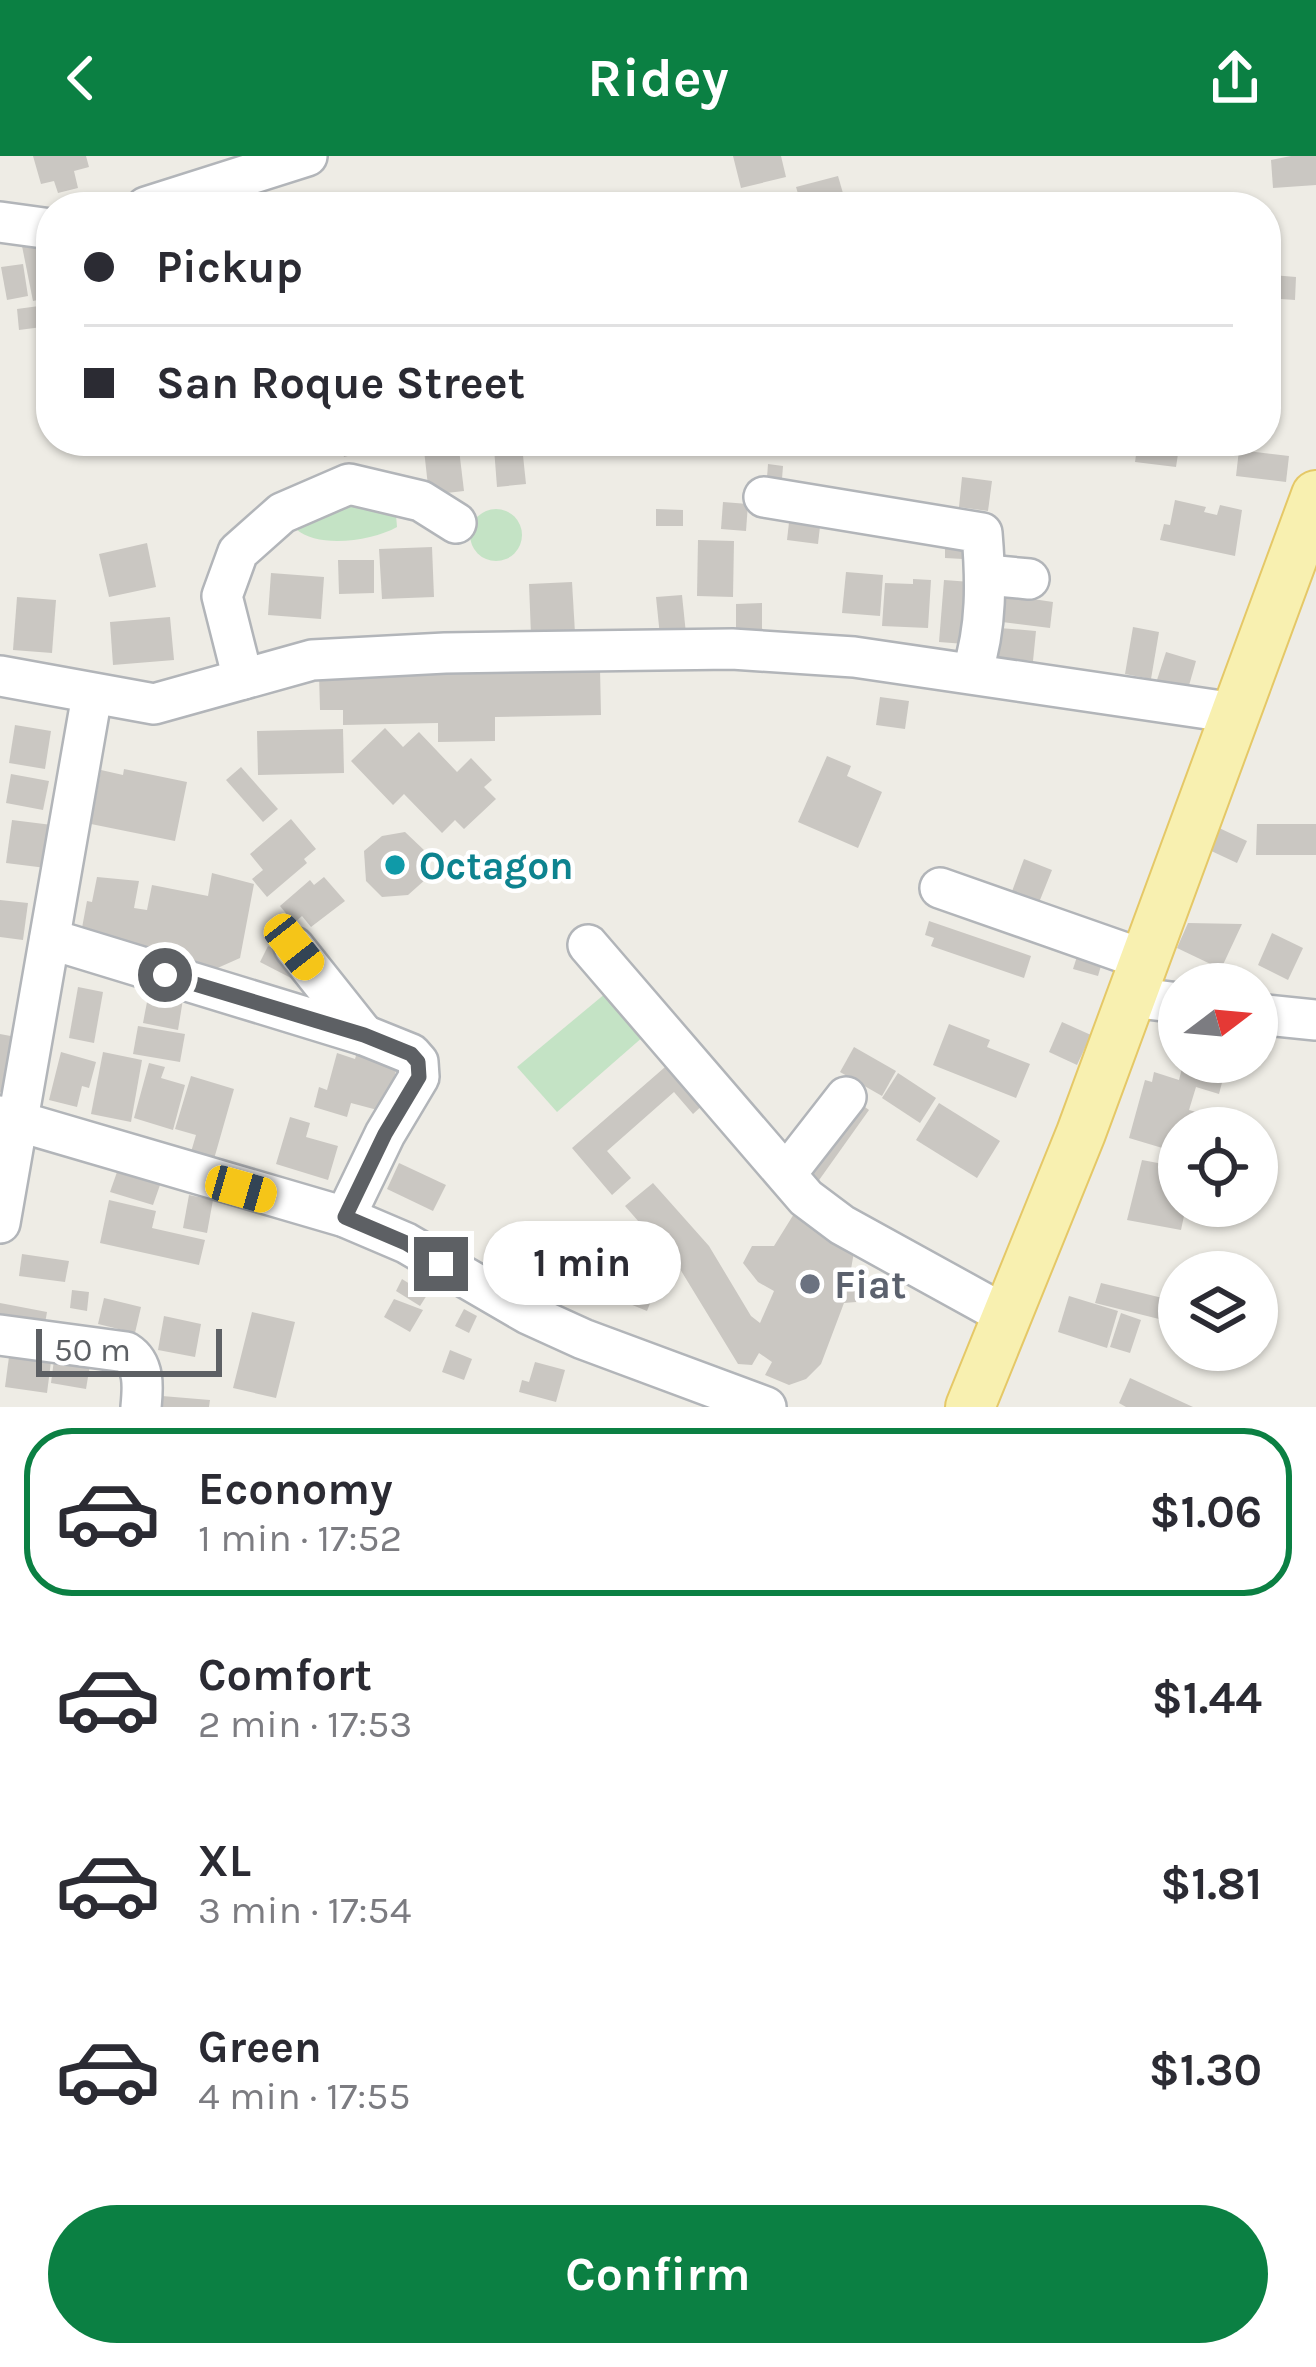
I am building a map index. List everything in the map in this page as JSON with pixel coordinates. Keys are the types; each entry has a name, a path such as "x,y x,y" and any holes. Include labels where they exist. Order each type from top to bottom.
{"main road":[{"path":"970,1407 1138,978 1316,495"}],"street":[{"path":"193,192 307,156"},
{"path":"0,222 36,227"},
{"path":"243,679 221,596 238,552 282,513 349,484 421,501 456,523"},
{"path":"764,497 982,533 987,574 980,648 972,673"},
{"path":"987,574 1029,579"},
{"path":"0,676 154,704 312,660 732,649 854,657 1235,713"},
{"path":"0,1223 9,1119 50,939 92,695"},
{"path":"940,888 1158,990"},
{"path":"50,939 364,1035 411,1054 418,1062 419,1077 345,1217"},
{"path":"587,945 806,1198 842,1226 1007,1316"},
{"path":"294,947 364,1035"},
{"path":"1278,1016 1316,1020"},
{"path":"786,1174 845,1097"},
{"path":"9,1119 345,1217 406,1243 528,1314 583,1340 766,1407"},
{"path":"0,1335 126,1352 139,1366 141,1407"}],"green space":[{"path":"336,499 395,503 397,527 345,541 318,539 296,529 296,516"},
{"path":"496,509 515,516 522,535 515,554 496,561 477,554 470,535 477,516"},
{"path":"606,993 644,1036 557,1112 517,1067"}],"building":[{"path":"33,156 86,156 89,167 74,171 78,188 58,192 54,181 41,184"},
{"path":"733,156 781,156 786,177 741,188"},
{"path":"1316,156 1316,185 1273,188 1271,160"},
{"path":"838,176 843,192 798,192 796,187"},
{"path":"36,243 36,300 33,301 22,246"},
{"path":"23,264 28,296 7,300 1,267"},
{"path":"1281,276 1296,277 1295,300 1281,299"},
{"path":"36,306 36,328 19,330 17,309"},
{"path":"425,456 460,456 464,491 429,495"},
{"path":"495,456 523,456 526,484 497,487"},
{"path":"1136,456 1178,456 1176,467 1135,462"},
{"path":"1238,456 1289,456 1286,482 1236,476"},
{"path":"768,464 783,466 781,492 766,491"},
{"path":"962,477 992,481 988,511 959,507"},
{"path":"1175,500 1206,507 1204,512 1217,515 1220,505 1242,510 1235,556 1160,540 1164,524 1170,525"},
{"path":"723,502 748,504 746,531 721,529"},
{"path":"791,505 822,509 818,544 787,540"},
{"path":"656,509 683,510 683,526 656,526"},
{"path":"945,539 964,540 963,559 945,558"},
{"path":"698,540 734,541 733,597 697,596"},
{"path":"147,543 156,587 109,597 99,554"},
{"path":"432,547 434,597 382,599 379,549"},
{"path":"338,560 374,560 374,593 339,594"},
{"path":"846,572 883,575 880,616 842,613"},
{"path":"271,573 324,577 321,619 268,615"},
{"path":"913,579 931,580 928,628 882,626 885,583 913,584"},
{"path":"944,580 984,583 978,645 939,642"},
{"path":"572,582 575,633 531,635 529,584"},
{"path":"998,594 1053,602 1050,628 994,621"},
{"path":"682,595 686,634 660,636 656,597"},
{"path":"17,597 56,600 52,653 13,650"},
{"path":"762,603 762,638 736,638 736,604"},
{"path":"170,617 174,660 113,665 110,622"},
{"path":"987,627 1036,631 1033,661 985,657"},
{"path":"1133,627 1159,632 1151,679 1125,674"},
{"path":"1166,652 1196,661 1188,689 1157,680"},
{"path":"600,669 601,715 495,717 495,741 438,742 438,723 343,725 343,710 320,710 319,675"},
{"path":"880,697 909,701 905,729 876,725"},
{"path":"15,725 51,731 45,769 9,763"},
{"path":"385,728 403,747 419,732 457,772 471,758 492,780 484,787 496,799 464,829 455,820 442,833 404,794 393,805 351,761"},
{"path":"343,729 344,773 258,775 257,731"},
{"path":"827,756 851,766 847,776 882,792 858,848 798,822"},
{"path":"241,767 278,809 263,822 226,780"},
{"path":"124,769 187,782 175,841 91,824 101,770 123,775"},
{"path":"11,774 49,781 43,810 6,803"},
{"path":"291,819 316,849 304,859 307,863 267,897 252,879 263,870 250,854"},
{"path":"12,820 60,826 54,869 6,863"},
{"path":"1257,824 1316,824 1316,855 1256,855"},
{"path":"1217,827 1247,841 1237,863 1207,849"},
{"name":"Octagon","path":"405,832 425,851 426,879 408,895 382,897 366,881 364,851 382,836"},
{"path":"1024,859 1052,870 1038,905 1011,894"},
{"path":"212,873 254,884 240,958 213,970 79,944 97,877 139,881 134,908 147,910 152,885 208,896"},
{"path":"324,877 345,901 311,927 302,916 294,923 280,906 310,880 314,885"},
{"path":"0,900 28,903 23,940 0,937"},
{"path":"929,921 1031,956 1024,978 931,946 934,938 925,935"},
{"path":"1188,923 1242,924 1224,963 1208,963 1177,948"},
{"path":"1272,933 1303,948 1288,980 1278,975 1278,963 1259,963"},
{"path":"1082,941 1106,949 1098,976 1073,969"},
{"path":"268,946 299,961 291,978 260,962"},
{"path":"151,981 185,987 178,1030 143,1023"},
{"path":"78,987 103,992 94,1043 69,1038"},
{"path":"1062,1022 1091,1035 1077,1065 1049,1052"},
{"path":"949,1024 990,1040 987,1047 1030,1064 1016,1098 933,1065"},
{"path":"138,1026 185,1034 180,1062 133,1054"},
{"path":"0,1034 16,1037 6,1093 0,1092"},
{"path":"359,1046 373,1050 370,1059 397,1067 385,1112 351,1103 347,1117 314,1107 319,1087 327,1090 337,1053 355,1059"},
{"path":"854,1047 896,1071 882,1096 840,1072"},
{"path":"61,1052 96,1062 89,1088 82,1086 77,1107 49,1100"},
{"path":"103,1052 142,1060 131,1122 91,1114"},
{"path":"672,1061 707,1101 693,1114 674,1092 607,1151 631,1178 612,1195 572,1148"},
{"path":"149,1063 165,1067 161,1078 185,1085 173,1130 134,1118"},
{"path":"1154,1072 1158,1083 1222,1083 1219,1094 1196,1087 1190,1107 1158,1107 1158,1147 1129,1138 1145,1080 1152,1082"},
{"path":"898,1073 936,1098 920,1123 882,1098"},
{"path":"191,1076 234,1089 214,1159 191,1152 196,1135 175,1129"},
{"path":"851,1097 869,1110 817,1183 799,1170"},
{"path":"939,1103 1000,1141 977,1178 916,1140"},
{"path":"290,1117 310,1123 306,1137 338,1146 328,1180 276,1164"},
{"path":"1142,1160 1158,1163 1158,1226 1127,1220"},
{"path":"399,1163 446,1185 433,1211 387,1189"},
{"path":"117,1172 160,1185 153,1205 110,1192"},
{"name":"Fiat","path":"653,1183 709,1246 751,1316 760,1323 774,1291 758,1282 743,1263 752,1246 774,1246 797,1209 855,1246 850,1275 860,1285 856,1302 844,1303 821,1364 806,1379 789,1385 765,1375 772,1362 759,1353 752,1365 738,1364 680,1269 625,1206"},
{"path":"189,1195 213,1200 207,1233 183,1228"},
{"path":"109,1200 156,1211 152,1228 205,1240 199,1265 100,1243"},
{"path":"626,1247 658,1260 656,1265 664,1268 647,1311 598,1291 612,1256 622,1260"},
{"path":"22,1254 69,1261 65,1282 19,1276"},
{"path":"550,1262 572,1272 560,1297 538,1287"},
{"path":"402,1279 427,1295 420,1306 396,1291"},
{"path":"1101,1283 1158,1297 1158,1319 1095,1303"},
{"path":"72,1290 89,1292 87,1311 70,1308"},
{"path":"1069,1296 1118,1311 1107,1348 1058,1332"},
{"path":"104,1298 141,1307 135,1333 98,1324"},
{"path":"394,1299 423,1310 410,1332 384,1317"},
{"path":"0,1303 47,1312 44,1329 0,1320"},
{"path":"464,1309 477,1316 469,1333 455,1326"},
{"path":"252,1312 295,1322 276,1398 233,1388"},
{"path":"1121,1313 1141,1320 1130,1353 1110,1347"},
{"path":"164,1316 201,1324 195,1357 158,1350"},
{"path":"10,1349 52,1354 47,1393 5,1387"},
{"path":"450,1350 472,1359 464,1380 442,1372"},
{"path":"54,1360 90,1365 86,1389 51,1383"},
{"path":"535,1362 565,1370 556,1402 519,1392 522,1380 529,1382"},
{"path":"1130,1378 1193,1407 1126,1407 1119,1403"},
{"path":"150,1395 210,1400 209,1407 149,1407"}],"place":[{"name":"Octagon","path":"395,865"},
{"name":"Fiat","path":"810,1284"}],"route":[{"path":"165,975 364,1035 411,1054 418,1062 419,1077 345,1217 441,1264"}]}
